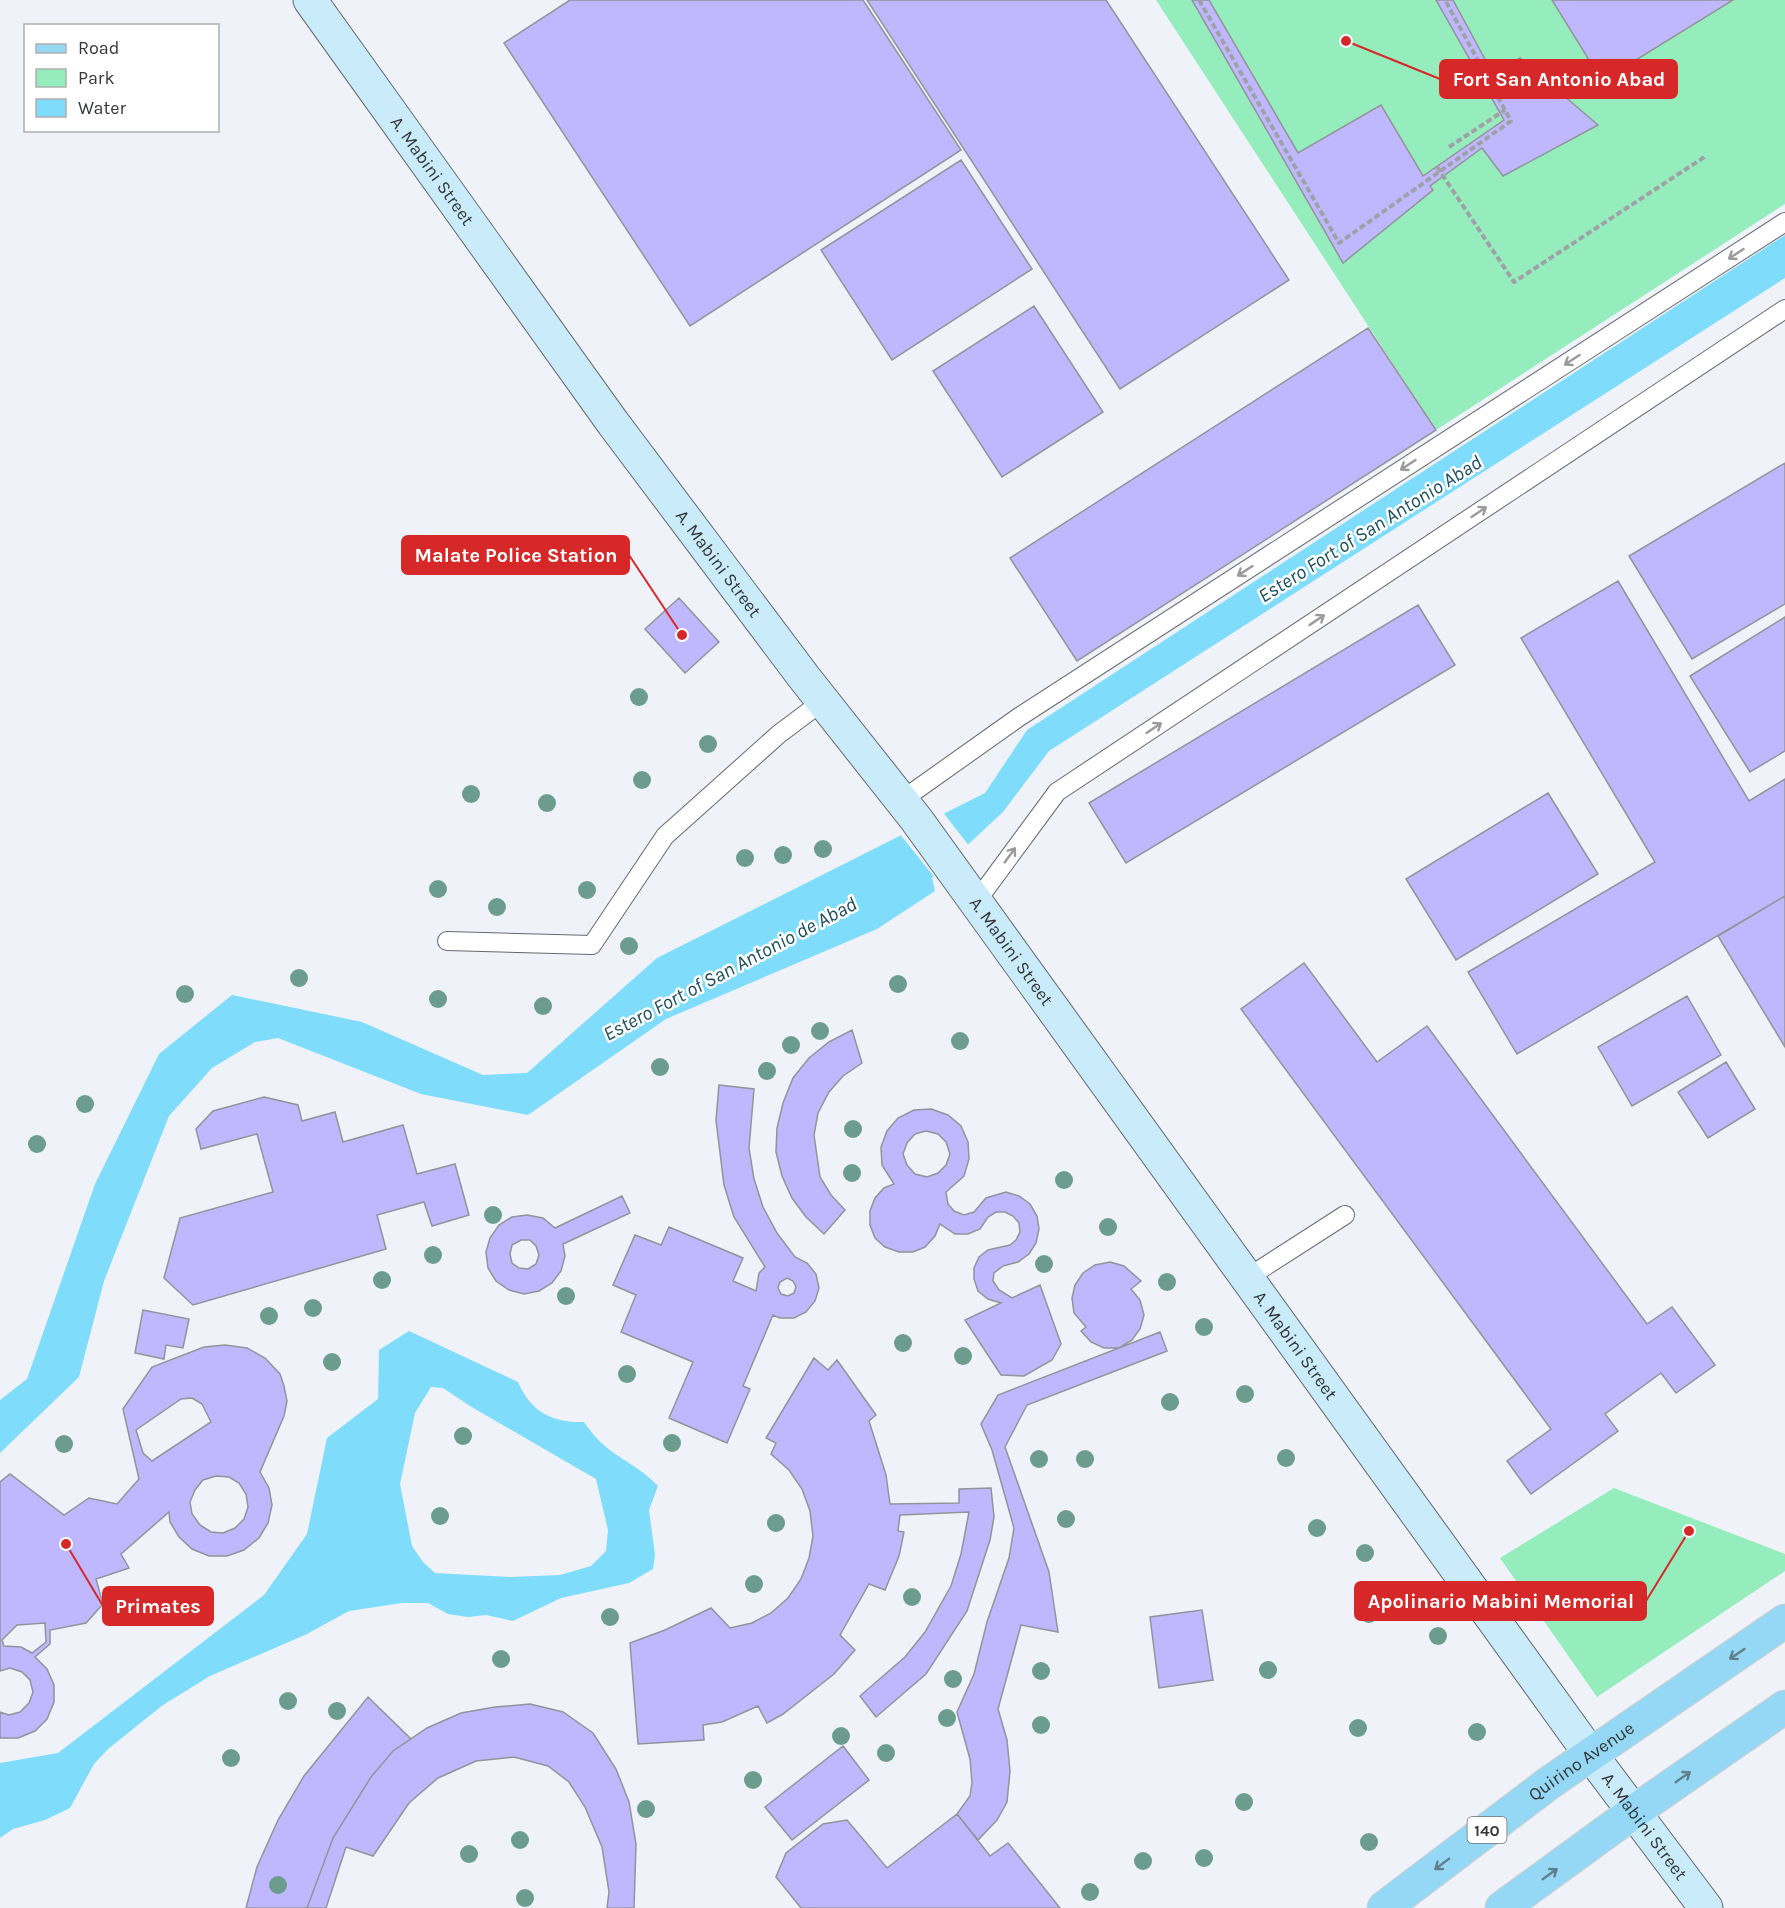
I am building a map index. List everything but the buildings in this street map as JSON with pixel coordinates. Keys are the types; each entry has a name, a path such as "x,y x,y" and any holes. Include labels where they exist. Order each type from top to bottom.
{"main road":[{"name":"A. Mabini Street","path":"310,0 613,423 823,701 909,809 1591,1755 1635,1811 1698,1905"},
{"name":"Quirino Avenue","path":"1384,1908 1549,1783 1785,1621"},
{"path":"1511,1906 1635,1811 1785,1707"}],"lane":[{"path":"909,809 1019,717 1785,222"},
{"path":"976,902 1057,792 1785,309"},
{"path":"447,941 592,945 665,836 779,734 823,701"},
{"path":"1247,1278 1345,1215"}],"path":[{"path":"1199,0 1339,243 1438,170 1511,121 1445,0"},
{"path":"1449,147 1505,110"},
{"path":"1438,170 1514,282 1706,156"}],"green space":[{"path":"1156,0 1785,0 1785,204 1436,430"},
{"path":"1614,1488 1785,1554 1785,1571 1597,1697 1500,1558"}],"water":[{"path":"1785,235 1785,278 1049,751 1003,812 932,878 935,891 877,929 666,1019 528,1115 421,1094 278,1038 255,1042 212,1068 169,1116 104,1281 79,1377 0,1453 0,1400 27,1379 95,1184 159,1054 232,995 362,1022 483,1075 527,1073 657,958 985,793 1027,730"},
{"path":"409,1331 518,1382 529,1401 544,1414 562,1420 584,1422 611,1451 658,1486 649,1510 655,1555 653,1569 629,1583 561,1598 513,1621 486,1615 468,1617 448,1614 428,1603 402,1603 349,1611 307,1634 210,1676 163,1705 108,1749 94,1764 70,1808 45,1820 13,1829 0,1838 0,1763 58,1753 264,1595 307,1534 327,1438 378,1399 379,1350","holes":["431,1387 443,1388 596,1479 608,1530 606,1551 591,1566 560,1575 510,1577 435,1573 423,1562 412,1546 400,1484 415,1413"]}],"pier":[{"path":"942,811 970,847 936,879 899,833"}],"place":[{"name":"Fort San Antonio Abad","path":"1346,41"},
{"name":"Malate Police Station","path":"682,635"},
{"name":"Apolinario Mabini Memorial","path":"1689,1531"},
{"name":"Primates","path":"66,1544"}],"water label":[{"name":"Estero Fort of San Antonio Abad","path":"1370,529"},
{"name":"Estero Fort of San Antonio de Abad","path":"730,969"}]}
